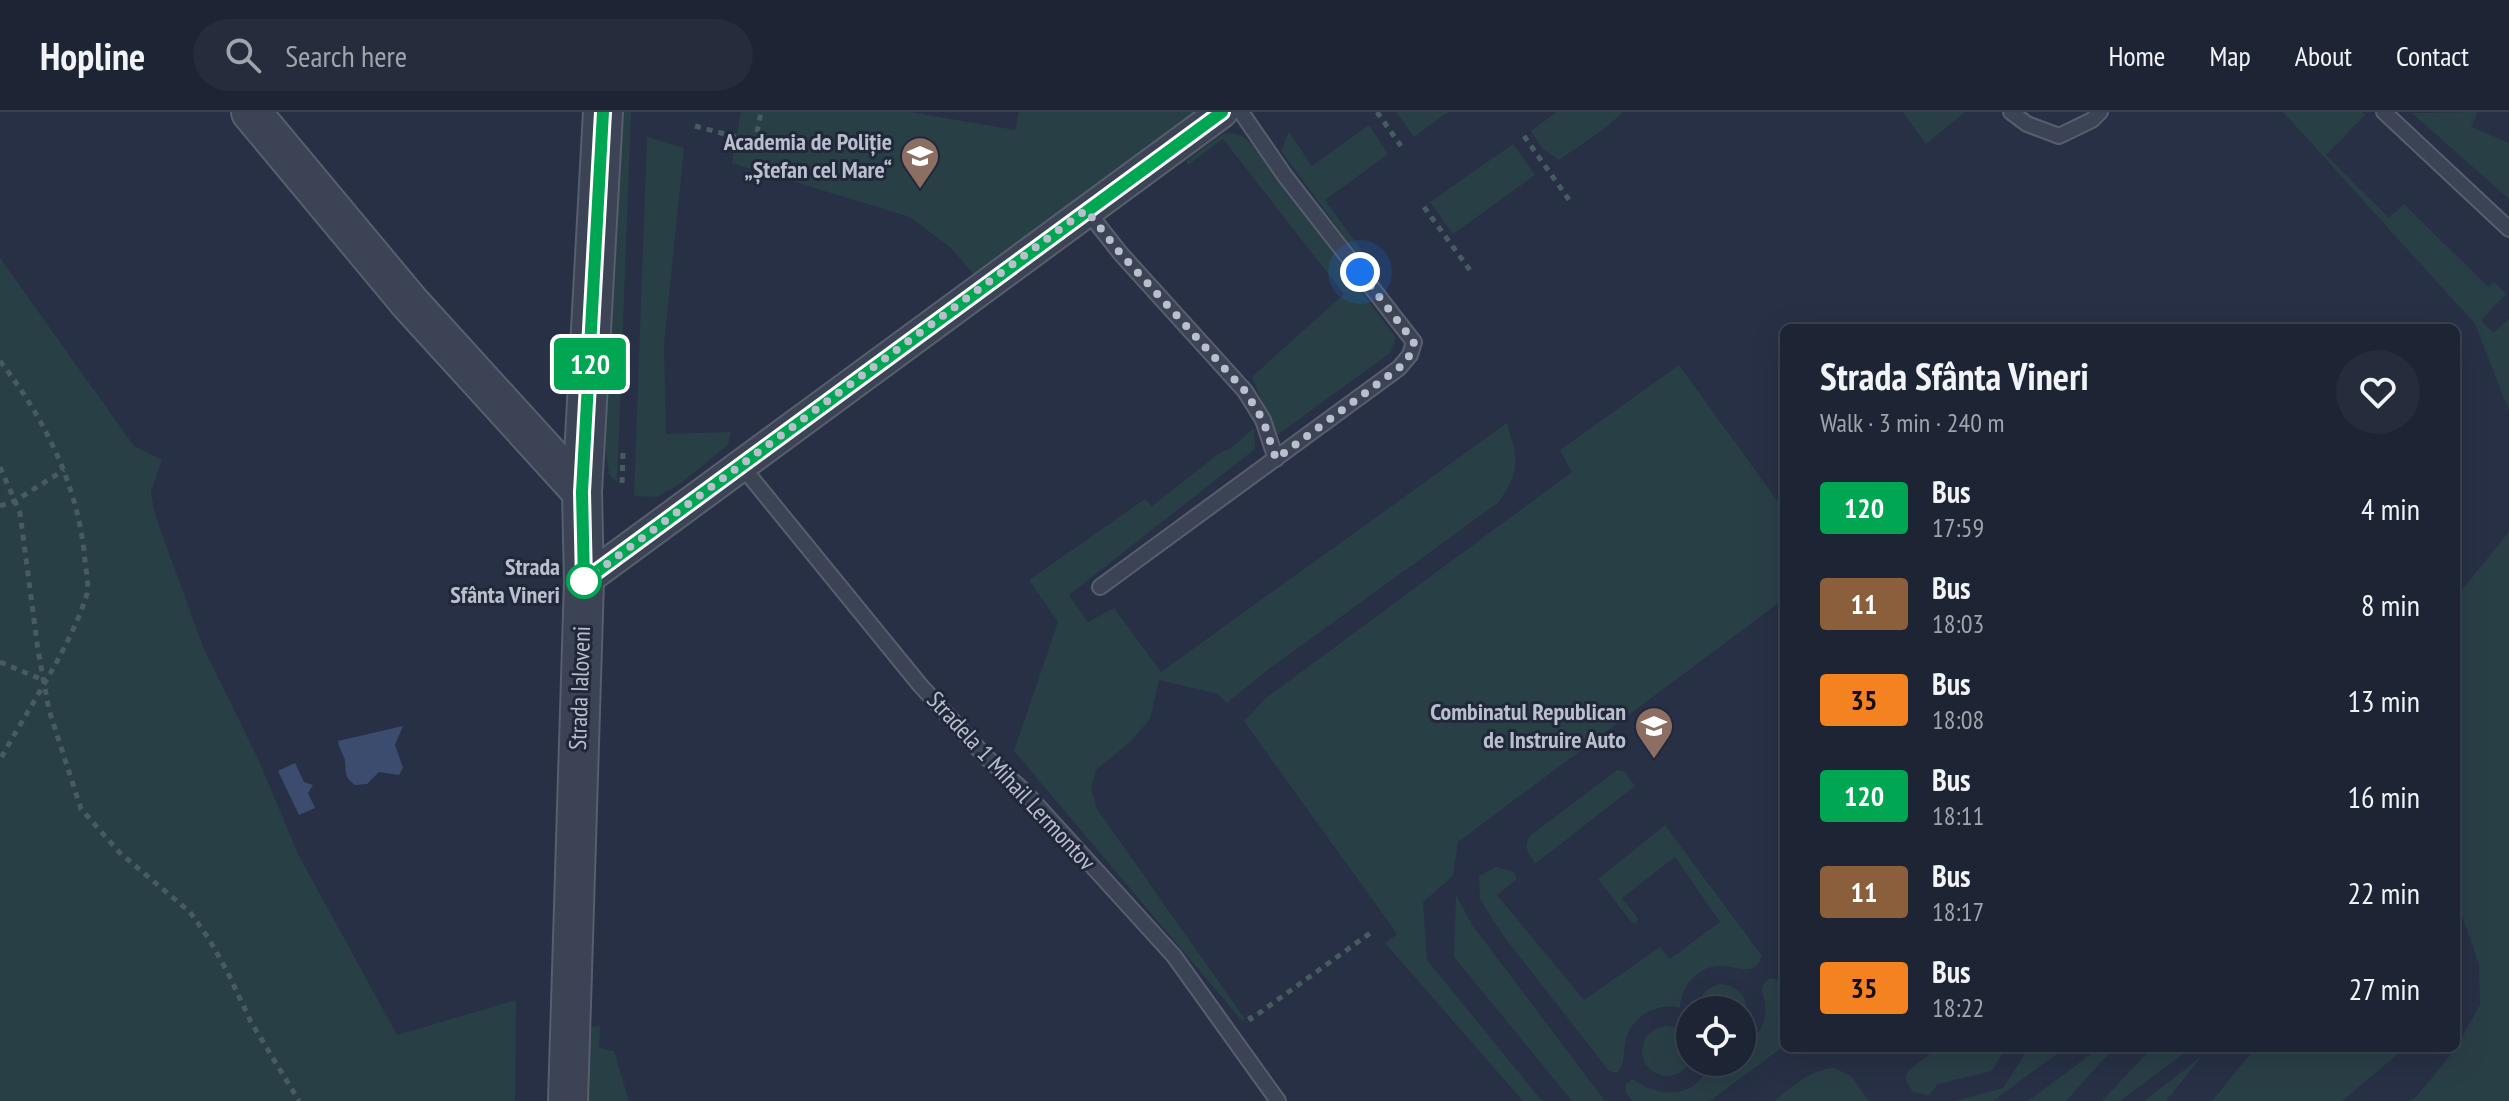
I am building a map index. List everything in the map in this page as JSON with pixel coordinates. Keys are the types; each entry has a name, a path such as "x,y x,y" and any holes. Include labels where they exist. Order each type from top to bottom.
{"street":[{"path":"251,112 410,303 582,492"},
{"name":"Strada Ialoveni","path":"568,1101 584,581 582,492 603,112"},
{"path":"584,581 1222,112"}],"lane":[{"path":"1100,587 1399,368 1410,355 1414,342 1285,176 1241,112"},
{"path":"2011,112 2027,124 2059,136 2092,120 2100,112"},
{"path":"2384,112 2509,229"},
{"path":"1086,210 1121,254 1245,391 1263,420 1276,459"},
{"name":"Stradela 1 Mihail Lermontov","path":"740,464 920,685 985,756 1025,792 1174,956 1278,1101"}],"path":[{"path":"695,126 755,142 761,112"},
{"path":"1377,112 1401,146"},
{"path":"1524,136 1572,204"},
{"path":"1424,207 1472,273"},
{"path":"0,361 20,387 64,470 84,541 88,594 68,640 0,760"},
{"path":"0,467 20,513 49,710 81,809 120,853 190,912 209,939 251,1022 299,1101"},
{"path":"0,506 15,501 64,470"},
{"path":"0,662 44,681"},
{"path":"1243,1007 1251,1019 1373,931"}],"shaded area":[{"path":"622,112 631,112 617,483 609,474 605,447"},
{"name":"Academia de Poliție „Ștefan cel Mare“","path":"741,112 910,112 1015,130 1019,112 1199,112 973,274 951,248 910,217 732,163"},
{"path":"1396,112 1448,112 1414,137"},
{"path":"1557,112 1623,112 1559,160 1542,148 1531,131"},
{"path":"1903,112 1965,112 1926,144"},
{"path":"2283,112 2362,112 2365,115 2326,155 2389,218 2404,204 2488,287 2494,282 2506,294 2481,320 2493,333 2509,319 2509,411 2475,324"},
{"path":"2478,112 2471,127 2509,143 2509,199 2412,113"},
{"path":"1369,125 1388,154 1325,200 1362,251 1357,254 1281,151 1289,132 1312,166"},
{"path":"1221,135 1242,136 1251,143 1396,338 1390,353 1276,436 1252,377 1344,294 1223,139 1188,165 1186,161"},
{"path":"647,137 684,148 664,345 666,434 731,432 728,445 680,484 657,497 634,496"},
{"path":"1513,144 1535,175 1453,234 1430,202"},
{"path":"0,258 134,446 162,460 151,492 155,515 204,649 259,761 298,854 397,1035 516,1000 515,1101 0,1101"},
{"path":"1679,365 1780,504 1780,602 1458,842 1453,876 1423,902 1427,960 1542,1101 1523,1101 1385,943 1397,934 1244,721 1266,698 1572,472 1560,450"},
{"path":"1507,423 1515,464 1511,480 1499,502 1227,703 1218,694 1159,680 1150,719 1131,741 1096,770 1091,789 1097,809 1245,1019 1242,1021 1014,751 1058,622 1029,580 1145,499 1152,506 1254,428 1255,449 1069,595 1088,622 1114,608 1161,672"},
{"path":"2509,532 2509,1101 2408,1101 2417,1096 2453,1052 2460,1052 2460,1041 2480,1005 2479,964 2460,911 2460,592"},
{"path":"1617,770 1625,772 1635,786 1535,864 1526,846 1531,835"},
{"path":"1665,825 1762,956 1752,968 1722,966 1705,969 1692,978 1682,996 1676,996 1676,1008 1664,1007 1641,1016 1627,1036 1622,1065 1617,1073 1609,1071 1502,934 1480,899 1479,876 1496,867 1514,872 1517,879 1497,895 1584,1000 1660,947 1670,959 1720,922 1675,857 1622,898 1637,917 1636,923 1632,923 1598,879"},
{"path":"1456,895 1473,926 1605,1101 1572,1101 1454,957"},
{"path":"1770,978 1780,980 1780,1049 1756,1067 1756,1035 1766,1009 1762,987"},
{"path":"1728,985 1743,996 1702,996 1711,988"},
{"path":"600,1026 599,1048 614,1051 629,1101 589,1101 589,1027"},
{"path":"1667,1026 1676,1028 1676,1074 1667,1076 1650,1068 1642,1051 1650,1034"},
{"path":"1933,1052 2003,1052 1992,1071 1938,1084 1929,1095 1912,1092 1905,1078 1908,1071"},
{"path":"2026,1052 2060,1052 1993,1101 1955,1101 2003,1088"},
{"path":"2094,1052 2110,1052 2066,1101 2028,1101"},
{"path":"2186,1052 2120,1101 2102,1101 2147,1053"},
{"path":"2252,1052 2400,1052 2342,1101 2212,1101"},
{"path":"2201,1057 2166,1101 2144,1101"},
{"path":"1835,1068 1851,1076 1869,1101 1774,1101 1810,1075"},
{"path":"1702,1076 1744,1076 1710,1101 1632,1101 1626,1093 1626,1084 1633,1079 1643,1086 1666,1092 1688,1089"}],"water":[{"path":"403,726 395,745 403,768 399,775 379,772 367,784 355,785 346,774 338,741"},
{"path":"295,763 304,782 313,785 308,793 315,808 299,815 278,771"}],"bus line":[{"name":"120","path":"603,112 582,492 584,581 1222,112"}],"place":[{"name":"Academia de Poliție „Ștefan cel Mare“","path":"920,190"},
{"name":"Strada Sfânta Vineri","path":"584,581"},
{"name":"Combinatul Republican de Instruire Auto","path":"1654,760"}],"route":[{"path":"584,581 1086,210 1121,254 1245,391 1263,420 1276,459 1399,368 1410,355 1414,342 1360,272"}]}
